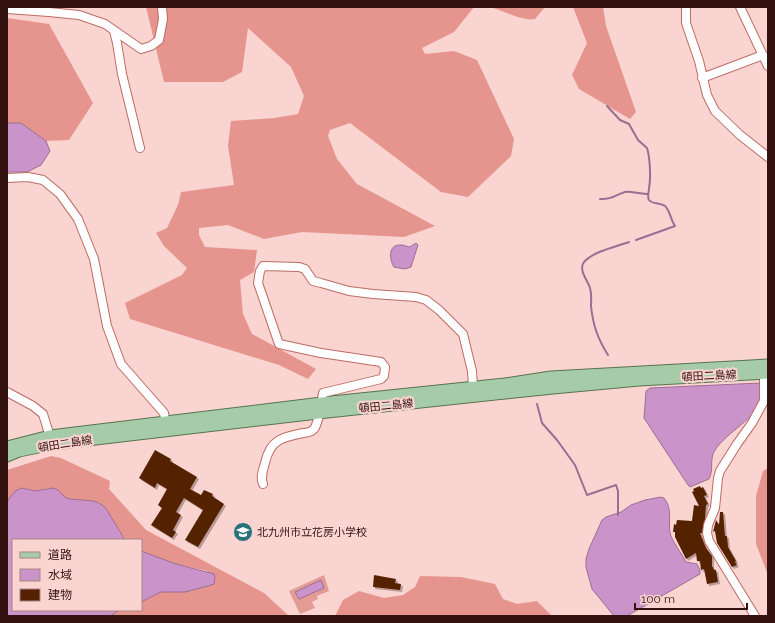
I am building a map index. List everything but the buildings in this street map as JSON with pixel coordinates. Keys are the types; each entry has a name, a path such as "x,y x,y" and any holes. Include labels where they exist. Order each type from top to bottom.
{"main road":[{"name":"頓田二島線","path":"320,408 766,369"},
{"name":"頓田二島線","path":"7,447 51,440 320,408 551,377 766,369"},
{"name":"頓田二島線","path":"7,456 51,440"}],"street":[{"path":"7,9 79,16 105,24 141,49 151,46 159,40 163,19 162,7"},
{"path":"686,7 686,22 699,61 707,94 715,111 740,135 768,158"},
{"path":"740,7 768,66"},
{"path":"114,31 122,74 140,148"},
{"path":"702,78 762,55"},
{"path":"7,178 28,177 43,180 60,194 78,219 94,259 107,326 121,364 164,413 166,426"},
{"path":"263,484 261,479 267,453 270,448 285,436 314,430 317,424 323,393 381,379 384,376 385,367 381,362 279,344 258,284 260,271 263,266 299,267 305,269 313,281 349,291 416,297 426,300 439,310 463,334 472,371 473,387"},
{"path":"755,616 709,541 707,533 708,525 715,508 720,471 752,423 764,401 766,369"},
{"path":"7,392 33,406 43,414 51,440"}],"shaded area":[{"path":"146,7 474,7 454,32 422,48 425,54 454,51 477,60 514,139 511,156 468,197 441,192 350,123 330,130 328,136 337,159 357,184 435,226 404,237 302,232 264,239 228,225 199,228 199,235 205,247 257,250 254,272 240,280 243,314 252,334 316,369 308,379 279,365 130,319 125,303 182,275 187,268 164,246 156,233 167,228 178,205 181,192 234,185 228,146 231,121 274,118 298,114 304,96 291,67 248,28 242,72 223,82 164,82"},
{"path":"490,7 545,7 535,19 524,19"},
{"path":"573,7 603,7 606,26 636,112 630,119 579,89 572,75 587,43"},
{"path":"7,18 49,24 93,103 69,140 46,141 21,123 7,123"},
{"path":"51,456 61,458 110,481 109,489 146,530 264,593 289,616 110,616 118,611 142,611 142,602 161,592 176,592 208,586 207,571 176,564 142,551 142,539 124,539 105,507 93,501 66,498 50,488 36,491 21,488 14,492 7,502 7,470"},
{"path":"768,468 768,575 756,544 756,496 763,471"},
{"path":"324,575 329,591 317,596 318,599 312,602 315,608 300,614 289,591"},
{"path":"420,576 461,577 495,584 503,599 517,604 537,601 552,616 335,616 343,600 359,591 384,598 403,595 415,587"}],"water":[{"path":"7,123 21,123 46,141 50,151 41,165 27,172 7,172"},
{"path":"416,243 418,245 411,267 405,269 394,267 391,260 392,249 397,245 410,247"},
{"path":"761,383 762,397 754,413 726,437 713,453 709,479 690,487 644,418 646,391 650,388"},
{"path":"21,488 36,491 53,488 58,490 66,498 97,502 105,507 124,539 12,539 12,611 118,611 110,616 7,616 7,502 14,492"},
{"path":"661,497 667,502 670,515 670,533 673,540 686,562 697,564 700,574 627,616 614,616 592,589 586,567 586,559 589,549 602,520 606,517 621,512 631,505 645,500"},
{"path":"142,551 176,564 214,574 215,577 214,584 208,586 185,592 161,592 142,602"},
{"path":"321,580 324,588 299,599 295,592"}],"waterway":[{"path":"607,106 620,120 629,124 638,140 647,148 650,174 648,199 651,202 664,205 675,226 636,240"},
{"path":"600,199 611,198 627,192 648,194"},
{"path":"608,355 601,343 593,320 591,290 584,275 582,265 593,255 629,242"},
{"path":"537,404 542,423 557,440 575,465 587,495 616,485 618,491 618,515"}],"place":[{"name":"北九州市立花房小学校","path":"243,532"}]}
